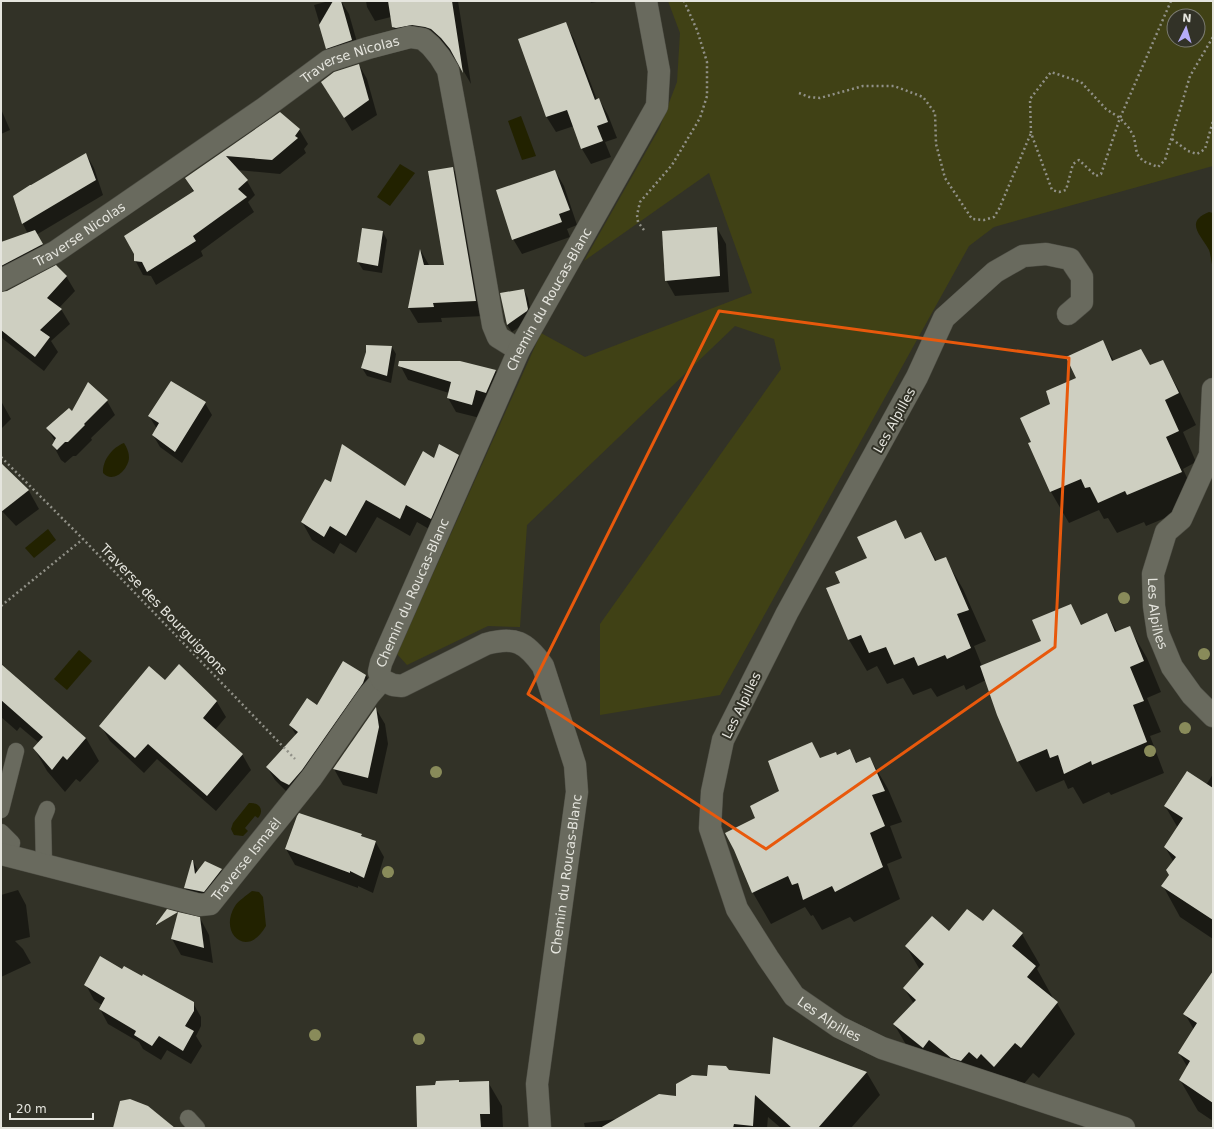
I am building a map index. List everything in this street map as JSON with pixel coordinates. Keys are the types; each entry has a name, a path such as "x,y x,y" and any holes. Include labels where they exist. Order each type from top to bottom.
{"street":[{"name":"Chemin du Roucas-Blanc","path":"540,1128 537,1084 576,792 575,765 543,666 534,653 524,645 512,640 499,640 486,644 402,686 393,685 382,680 379,672 381,663 519,350 657,106 659,71 646,1"},
{"name":"Traverse Nicolas","path":"1,280 55,252 263,109 328,61 368,48 410,37 423,39 432,46 448,70 493,325 498,337 519,350"},
{"name":"Les Alpilles","path":"1068,314 1082,302 1082,277 1070,259 1046,254 1023,256 995,272 944,318 917,377 787,613 723,740 712,792 710,828 737,909 794,996 839,1028 882,1048 1124,1128"},
{"name":"Les Alpilles","path":"1213,389 1210,455 1181,519 1166,532 1153,574 1154,606 1158,633 1172,667 1192,695 1213,716"},
{"name":"Traverse Ismaël","path":"5,855 200,905 210,904 312,777 369,695 382,680"}],"lane":[{"path":"1,810 16,751"},
{"path":"44,865 43,819 47,810"},
{"path":"1,832 12,843 5,855"}],"path":[{"path":"644,230 638,222 637,215 640,202 672,165 700,118 707,96 707,62 697,30 684,1"},
{"path":"1171,1 1120,118 1101,174 1096,176 1079,160 1073,164 1066,190 1059,192 1052,190 1031,133 1030,99 1051,72 1081,82 1106,109 1120,118 1128,128 1134,137 1138,154 1143,162 1158,168 1165,160 1190,76 1213,37"},
{"path":"799,93 810,97 820,98 863,86 894,86 923,97 935,113 936,144 945,178 972,219 984,220 994,217 1000,209 1031,133"},
{"path":"1172,139 1188,151 1196,154 1205,149 1213,121"},
{"name":"Traverse des Bourguignons","path":"1,457 83,539 312,777"},
{"path":"1,606 83,539"}],"highlighted area":[{"path":"719,311 1069,358 1055,647 766,849 528,694"}],"shaded area":[{"path":"668,1 1213,1 1213,166 994,227 969,246 720,695 600,715 600,624 781,369 774,339 735,326 527,525 520,627 488,626 407,665 397,654 541,333 585,357 752,293 709,173 584,261 659,129 677,82 680,33"},
{"path":"521,116 536,156 522,160 508,121"},
{"path":"400,164 415,173 390,206 377,197"},
{"path":"1209,212 1213,213 1213,268 1209,250 1199,234 1196,224 1197,220 1201,216"},
{"path":"124,443 128,450 129,456 126,467 115,476 107,476 103,473 106,459 112,451"},
{"path":"48,529 56,540 34,558 25,548"},
{"path":"79,650 92,661 67,690 54,679"},
{"path":"249,803 256,804 260,807 260,815 258,818 255,816 245,828 248,831 243,836 234,835 231,829 233,823"},
{"path":"252,891 259,892 263,897 266,926 259,936 251,941 243,942 237,939 232,933 230,925 231,916 235,906"}],"building":[{"path":"333,1 341,1 352,40 326,49 319,25"},
{"path":"388,1 452,1 463,73 450,49 431,29 412,25 396,28 392,27"},
{"path":"566,22 595,100 599,98 608,122 597,126 603,141 581,149 567,110 546,117 518,39"},
{"path":"359,64 369,100 344,118 321,82 334,72"},
{"path":"280,112 300,129 295,136 298,138 272,160 226,156 248,180 238,189 247,197 193,236 196,241 147,272 142,262 134,261 134,254 124,236 194,191 185,178"},
{"path":"86,153 96,180 22,224 13,196"},
{"path":"453,167 476,301 433,303 434,307 408,308 420,249 424,265 444,265 428,171"},
{"path":"555,170 570,210 559,214 562,222 512,240 496,190"},
{"path":"717,227 720,276 665,281 662,231"},
{"path":"362,228 383,231 378,266 357,262"},
{"path":"35,230 43,244 1,266 1,242"},
{"path":"56,265 67,276 47,298 62,309 40,330 50,337 35,357 1,330 1,292 7,291"},
{"path":"524,289 528,309 507,325 500,293"},
{"path":"1103,340 1112,361 1141,349 1150,365 1163,360 1179,393 1165,400 1179,431 1166,437 1182,472 1127,495 1125,491 1098,503 1090,487 1085,488 1081,479 1050,492 1028,443 1031,442 1020,418 1050,404 1046,391 1076,378 1066,357"},
{"path":"366,345 392,346 387,376 361,368 366,352"},
{"path":"399,361 460,361 496,370 486,393 476,390 472,405 447,398 451,382 398,366"},
{"path":"171,381 206,402 175,452 152,435 159,423 148,416"},
{"path":"88,382 108,400 68,442 65,442 57,450 52,445 56,438 46,428 69,408 72,411"},
{"path":"342,444 405,486 423,451 434,458 439,444 459,455 431,519 406,505 400,519 366,500 346,536 330,526 324,537 301,522 325,479 331,482"},
{"path":"1,463 29,490 1,512"},
{"path":"896,520 905,539 921,532 935,561 946,557 969,610 957,614 971,648 947,659 945,655 918,666 914,657 894,665 886,647 869,653 861,635 848,640 826,588 840,583 835,572 867,558 857,537"},
{"path":"1071,604 1081,625 1107,613 1115,632 1130,626 1144,661 1130,667 1144,701 1133,705 1147,742 1092,765 1091,761 1064,774 1058,755 1050,758 1047,749 1017,762 997,715 980,666 1041,641 1032,620"},
{"path":"343,661 366,675 363,683 302,770 289,785 281,781 266,767 298,732 289,725 307,698 317,705"},
{"path":"1,664 86,738 67,760 63,756 52,770 33,748 43,737 1,700"},
{"path":"179,664 217,701 203,718 243,754 207,796 148,744 135,758 99,726 149,666 165,680"},
{"path":"376,707 379,727 368,778 333,769"},
{"path":"812,742 820,758 836,752 837,755 850,749 856,763 870,757 885,791 872,795 885,826 870,833 883,867 835,892 832,886 803,900 798,883 792,885 788,876 752,893 734,850 725,833 755,818 750,806 779,791 768,761"},
{"path":"1187,771 1213,788 1213,920 1161,886 1169,875 1166,870 1176,857 1164,847 1183,818 1164,806"},
{"path":"299,813 362,834 361,836 376,841 364,878 350,871 350,873 285,849"},
{"path":"192,860 195,874 205,861 222,869 204,892 184,888"},
{"path":"167,909 178,912 156,925 156,924"},
{"path":"967,909 983,921 993,909 1023,933 1012,946 1036,966 1027,977 1058,1002 1021,1048 1015,1043 994,1067 981,1054 977,1059 969,1052 961,1061 951,1058 929,1040 923,1048 893,1024 916,1000 903,988 924,964 905,946 932,916 949,931"},
{"path":"178,912 200,917 204,948 171,939"},
{"path":"100,956 122,969 124,966 142,976 143,974 194,1002 194,1011 185,1026 194,1031 183,1051 159,1036 152,1046 134,1035 136,1031 99,1009 105,998 84,985"},
{"path":"1213,971 1213,1103 1179,1080 1190,1061 1178,1053 1197,1023 1183,1014"},
{"path":"773,1037 867,1072 818,1128 792,1128 755,1095 753,1126 734,1124 733,1128 600,1128 659,1094 676,1096 676,1084 692,1075 707,1076 708,1065 726,1066 729,1070 770,1074"},
{"path":"459,1080 459,1082 489,1081 490,1114 480,1114 481,1128 417,1128 416,1086 435,1085 436,1081"},
{"path":"130,1099 148,1106 175,1128 113,1128 120,1101"}]}
